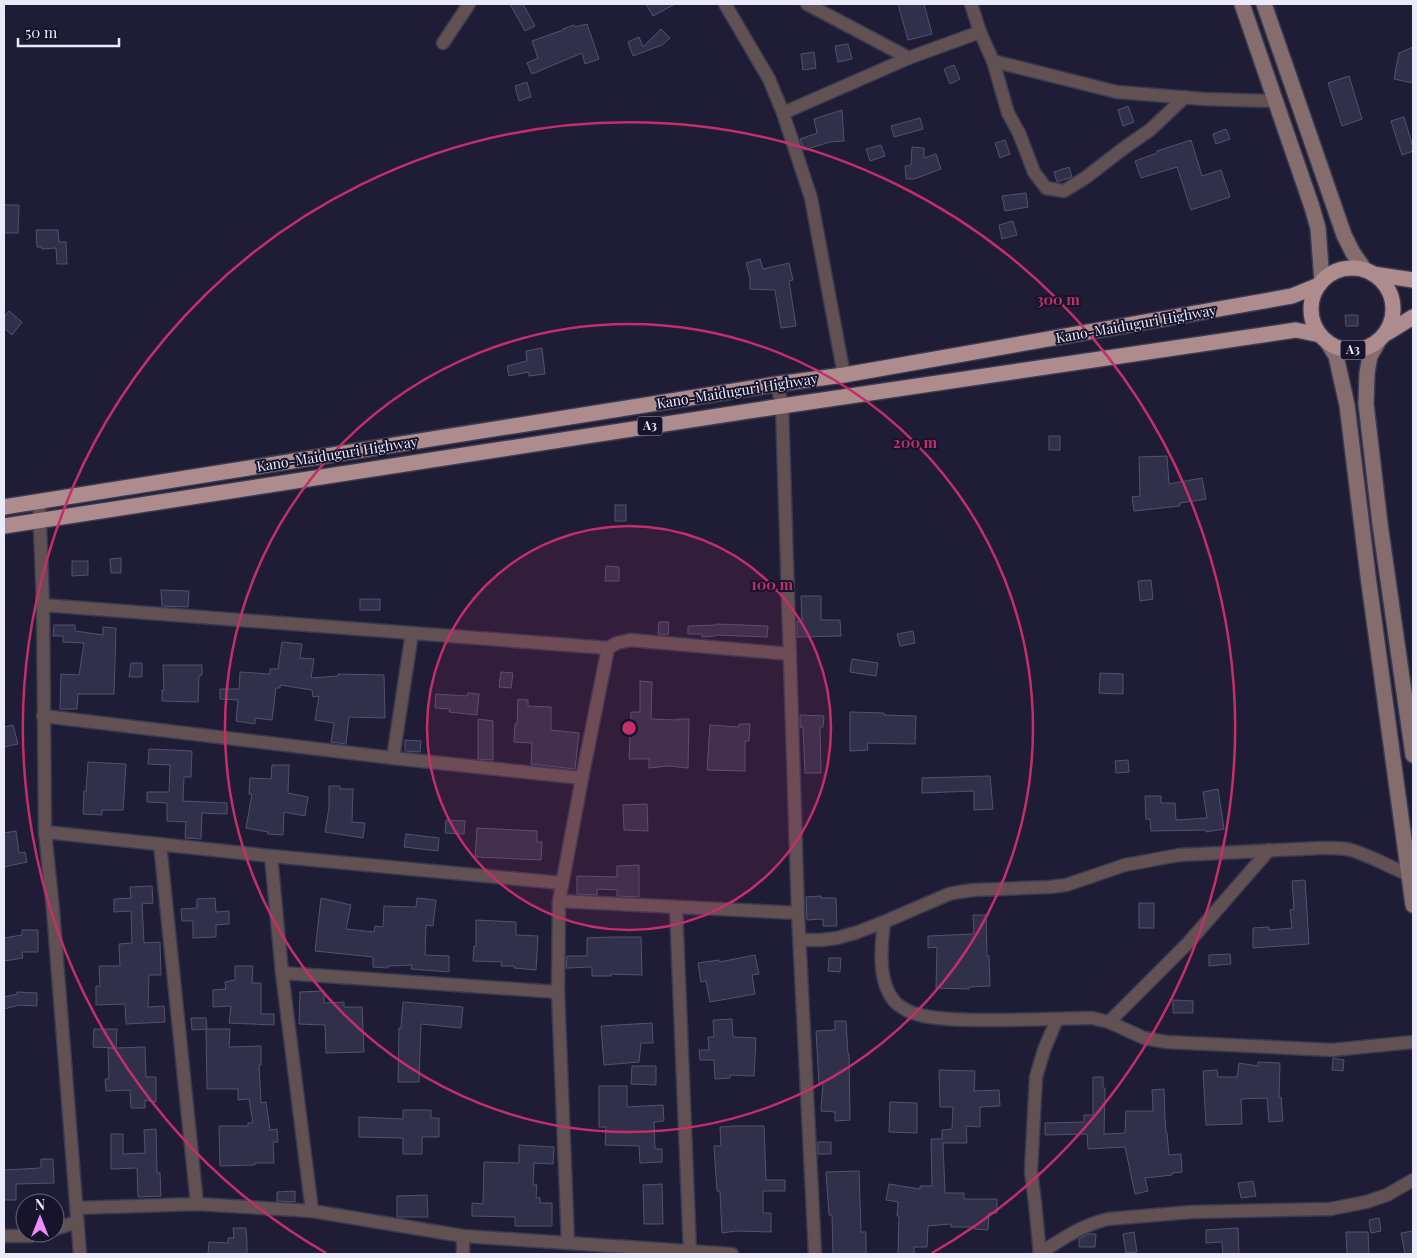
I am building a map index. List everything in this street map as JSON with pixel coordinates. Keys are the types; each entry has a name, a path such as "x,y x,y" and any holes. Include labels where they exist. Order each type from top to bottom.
{"highway":[{"name":"A3","path":"1320,283 1331,274 1342,269 1354,268 1413,280"},
{"path":"1369,272 1384,283 1391,295 1394,308 1392,322 1382,338"},
{"path":"1320,283 1311,305 1313,321 1324,339"},
{"name":"Kano-Maiduguri Highway","path":"4,508 844,375 1292,296 1320,283"},
{"name":"A3","path":"1324,339 1337,348 1358,350 1369,347 1413,317"},
{"name":"Kano-Maiduguri Highway","path":"4,526 782,406 1296,330 1324,339"}],"main road":[{"path":"1242,4 1318,228 1320,283"},
{"path":"1264,4 1344,235 1353,253 1369,272"},
{"path":"1382,338 1370,356 1367,373 1366,404 1380,524 1408,675 1413,754"},
{"path":"1324,339 1336,356 1348,405 1367,568 1413,905"}],"street":[{"path":"443,43 469,4"},
{"path":"725,4 769,79 811,198 844,375"},
{"path":"807,4 909,58"},
{"path":"972,4 1008,113 1019,132 1034,172 1046,188 1064,191 1085,178 1150,130 1185,98"},
{"path":"782,113 909,58 980,32"},
{"path":"992,62 1117,92 1185,98 1275,101"},
{"path":"778,384 782,406 798,913 815,1254"},
{"path":"39,502 43,605 45,832 53,910 80,1254"},
{"path":"43,605 608,648 617,643 630,640 790,654"},
{"path":"392,758 412,633"},
{"path":"568,1243 558,992 559,901 608,648"},
{"path":"43,716 392,758 582,778"},
{"path":"45,832 271,856 562,882"},
{"path":"160,844 197,1204"},
{"path":"800,940 837,938 884,922 949,894 974,890 1066,885 1125,865 1179,855 1339,848 1351,850 1409,875"},
{"path":"1109,1022 1189,942 1270,850"},
{"path":"271,856 282,973 312,1211"},
{"path":"559,901 798,913"},
{"path":"676,907 690,1252"},
{"path":"884,922 880,950 882,970 888,988 895,1002 917,1014 962,1020 1092,1018 1109,1022 1144,1038 1166,1042 1332,1050 1413,1042"},
{"path":"282,973 558,992"},
{"path":"1057,1019 1044,1050 1036,1078 1031,1171 1039,1254 1073,1233 1094,1223 1108,1220 1191,1212 1330,1208 1366,1202 1387,1195 1413,1180"},
{"path":"76,1208 197,1204 312,1211 463,1236 732,1254"},
{"path":"65,1226 78,1222"},
{"path":"463,1236 463,1254"}],"building":[{"path":"510,4 523,4 535,26 525,31"},
{"path":"646,4 675,4 653,16"},
{"path":"898,4 924,4 932,34 908,40"},
{"path":"587,24 599,59 585,64 582,53 532,74 527,63 538,58 532,41 574,25 575,27"},
{"path":"661,29 670,38 662,45 633,56 628,42 639,37 643,47"},
{"path":"848,44 852,59 838,62 835,46"},
{"path":"1413,47 1413,83 1394,79 1399,53"},
{"path":"814,52 816,68 803,70 801,54"},
{"path":"954,65 960,79 950,84 944,69"},
{"path":"1349,76 1362,119 1342,126 1328,83"},
{"path":"527,82 531,97 519,101 515,86"},
{"path":"1128,106 1134,122 1123,126 1118,110"},
{"path":"842,110 844,141 830,142 804,150 800,139 817,133 814,119"},
{"path":"1404,117 1413,151 1402,155 1391,121"},
{"path":"920,118 923,129 894,137 891,126"},
{"path":"1226,129 1230,139 1216,144 1213,134"},
{"path":"1005,140 1010,154 1000,158 995,143"},
{"path":"1191,140 1202,176 1221,170 1230,197 1191,210 1177,167 1141,178 1135,161 1157,153 1157,151"},
{"path":"881,145 885,156 870,161 866,149"},
{"path":"912,147 924,148 924,158 936,154 941,169 914,179 906,179 905,166 911,165"},
{"path":"1069,167 1072,177 1057,182 1054,172"},
{"path":"1026,193 1028,207 1005,211 1002,196"},
{"path":"4,205 19,205 18,233 4,233"},
{"path":"1013,221 1017,235 1002,239 999,225"},
{"path":"36,230 58,230 59,242 66,242 67,264 57,264 56,248 42,249 42,247 37,247"},
{"path":"760,259 763,269 789,263 793,280 789,281 796,326 781,328 775,290 750,289 750,278 746,263"},
{"path":"9,311 22,322 12,335 4,328 4,317"},
{"path":"1345,315 1358,315 1358,326 1346,326"},
{"path":"542,348 545,374 529,376 529,372 509,376 507,366 527,361 526,351"},
{"path":"1049,436 1060,436 1060,450 1049,450"},
{"path":"1167,456 1169,484 1202,478 1206,499 1180,503 1180,506 1134,511 1132,497 1140,496 1139,457"},
{"path":"615,505 626,505 626,521 615,521"},
{"path":"121,558 121,573 111,573 110,559"},
{"path":"72,561 88,561 88,575 72,576"},
{"path":"606,566 619,567 619,581 605,581"},
{"path":"1151,580 1153,599 1140,601 1138,581"},
{"path":"161,590 189,591 188,607 162,606"},
{"path":"801,596 821,596 821,620 840,620 841,636 797,637 797,621 802,621"},
{"path":"360,599 380,599 380,610 360,610"},
{"path":"659,622 669,622 668,635 658,634"},
{"path":"716,624 768,626 767,637 715,635 702,637 702,634 688,634 688,626"},
{"path":"54,625 75,625 75,631 103,635 103,627 116,628 114,694 78,694 77,709 60,709 61,674 79,675 84,643 63,642 63,636 53,636"},
{"path":"913,631 915,643 900,646 897,634"},
{"path":"282,642 302,644 300,658 314,659 311,678 338,676 338,674 384,675 385,718 349,717 346,744 331,742 334,723 315,720 319,696 313,697 312,690 280,685 280,688 276,688 272,720 255,718 255,724 236,721 238,700 220,699 220,689 239,689 240,672 270,674 270,669 278,669"},
{"path":"852,659 878,663 876,676 850,672"},
{"path":"131,663 142,663 142,677 129,677"},
{"path":"163,665 202,665 202,675 199,676 198,702 162,701 162,690 164,690"},
{"path":"501,672 513,673 511,688 499,687"},
{"path":"1100,673 1123,674 1123,694 1099,693"},
{"path":"640,681 652,682 651,719 689,719 688,768 668,766 649,768 649,759 629,759 631,712 640,712"},
{"path":"468,693 479,694 477,715 449,712 450,709 435,708 436,694 467,696"},
{"path":"518,699 528,700 528,706 551,707 551,730 579,733 575,769 531,764 532,743 514,742"},
{"path":"850,712 916,716 915,744 867,743 868,750 850,751"},
{"path":"800,715 824,716 823,727 820,727 821,773 805,773 803,727 800,727"},
{"path":"478,719 493,721 493,760 478,759"},
{"path":"739,724 750,724 749,741 745,741 745,771 707,770 710,725 739,727"},
{"path":"13,725 18,744 4,747 4,727"},
{"path":"405,740 421,741 420,752 405,751"},
{"path":"149,749 192,751 191,777 184,777 183,801 227,803 227,814 202,813 201,839 185,838 186,822 167,821 167,803 147,802 147,792 169,792 170,765 148,764"},
{"path":"1128,760 1129,772 1116,773 1115,761"},
{"path":"88,762 126,764 123,810 102,810 102,815 83,814"},
{"path":"272,765 289,765 288,793 308,797 305,816 284,812 283,835 268,834 268,832 246,828 252,794 249,794 250,778 271,779"},
{"path":"990,776 993,809 974,810 974,791 922,793 922,778"},
{"path":"329,786 340,786 340,789 353,789 352,822 365,823 363,838 325,832 329,808"},
{"path":"1218,789 1224,829 1206,832 1206,830 1151,831 1150,819 1146,819 1145,796 1161,796 1161,803 1175,803 1176,820 1207,818 1203,792"},
{"path":"647,804 648,831 624,830 623,805"},
{"path":"446,820 465,821 464,834 445,833"},
{"path":"477,828 537,831 537,842 542,842 541,860 475,857"},
{"path":"16,831 19,853 25,852 27,862 4,867 4,833"},
{"path":"406,834 439,838 438,851 404,847"},
{"path":"639,865 639,897 617,896 617,890 597,889 597,895 577,894 577,876 617,877 617,866"},
{"path":"1305,880 1309,944 1253,948 1253,928 1269,927 1269,930 1292,928 1290,910 1294,909 1292,881"},
{"path":"152,886 153,903 142,904 144,943 160,942 161,975 149,975 148,1007 164,1006 165,1022 126,1024 125,1004 96,1005 96,986 100,986 99,966 120,966 119,944 132,943 131,911 114,912 114,899 131,898 130,887"},
{"path":"821,896 821,898 836,898 837,926 823,926 823,919 807,920 806,897"},
{"path":"215,898 216,912 229,911 229,924 216,925 216,937 193,938 193,921 182,921 181,909 197,908 197,899"},
{"path":"321,898 351,905 346,929 374,932 375,926 383,927 384,906 416,907 417,898 436,900 433,926 426,925 425,955 449,956 449,972 411,969 412,965 388,966 388,968 373,967 373,957 315,951"},
{"path":"1139,903 1154,903 1154,928 1139,928"},
{"path":"973,915 986,915 990,986 969,987 969,989 936,988 937,947 928,948 928,936 974,934"},
{"path":"476,920 516,922 516,935 538,936 536,970 501,966 502,962 473,961 474,946 476,946"},
{"path":"22,930 38,930 38,952 22,952 23,958 4,961 4,938 22,935"},
{"path":"641,937 642,975 611,974 611,976 592,976 592,967 566,968 567,956 587,956 587,938"},
{"path":"1230,954 1231,964 1209,966 1209,955"},
{"path":"755,955 759,974 752,975 755,994 710,1002 706,981 701,982 698,963 719,960 719,962"},
{"path":"829,958 841,958 840,972 828,971"},
{"path":"235,966 253,966 252,983 261,983 261,1014 274,1014 274,1025 229,1023 231,1006 213,1007 213,990 226,989 225,982 235,980"},
{"path":"324,991 324,1003 344,1002 344,1007 362,1007 364,1052 326,1053 325,1025 299,1024 300,992"},
{"path":"17,992 37,993 37,1006 19,1005 4,1009 4,997 17,994"},
{"path":"1173,1000 1193,1001 1193,1013 1173,1013"},
{"path":"403,1002 463,1007 461,1028 421,1024 419,1082 398,1082 399,1028 401,1028"},
{"path":"191,1018 206,1018 207,1029 192,1030"},
{"path":"732,1019 733,1037 756,1038 754,1076 730,1075 730,1078 715,1079 714,1060 700,1060 699,1050 709,1050 708,1037 714,1037 713,1020"},
{"path":"835,1021 846,1021 849,1054 850,1120 835,1121 835,1112 821,1111 823,1083 819,1083 816,1031 835,1030"},
{"path":"652,1023 653,1043 641,1043 639,1062 604,1065 601,1026"},
{"path":"94,1029 117,1029 116,1048 145,1047 146,1077 156,1077 156,1102 145,1100 145,1108 131,1108 130,1090 106,1091 105,1079 109,1079 108,1048 115,1048 93,1047"},
{"path":"206,1029 230,1029 229,1047 261,1046 261,1065 259,1065 261,1103 266,1102 270,1130 277,1129 278,1142 273,1142 274,1163 220,1166 219,1126 248,1126 248,1123 253,1123 249,1099 238,1100 238,1089 207,1089"},
{"path":"1333,1058 1344,1060 1343,1071 1332,1070"},
{"path":"1258,1062 1280,1063 1279,1098 1281,1097 1283,1121 1269,1122 1267,1098 1241,1099 1242,1124 1206,1125 1203,1071 1217,1070 1218,1077 1237,1077 1239,1063 1258,1066"},
{"path":"632,1066 656,1066 656,1085 631,1084"},
{"path":"939,1070 975,1071 974,1091 999,1090 1000,1106 980,1107 980,1127 966,1126 967,1143 943,1143 945,1193 964,1193 964,1199 997,1199 997,1213 989,1213 988,1230 974,1229 974,1227 951,1227 951,1224 928,1226 927,1247 914,1247 914,1254 898,1254 898,1202 886,1200 889,1184 920,1189 920,1186 932,1186 931,1139 942,1139 942,1130 952,1129 953,1107 940,1107"},
{"path":"1093,1077 1103,1077 1103,1088 1105,1088 1104,1134 1125,1133 1126,1111 1153,1111 1152,1090 1164,1089 1169,1155 1181,1154 1182,1172 1145,1178 1148,1191 1135,1194 1125,1147 1088,1149 1087,1134 1045,1135 1045,1123 1084,1122 1084,1115 1093,1115"},
{"path":"599,1086 627,1086 627,1107 663,1105 664,1121 654,1122 655,1149 662,1149 662,1162 640,1163 639,1146 605,1145 606,1127 599,1127"},
{"path":"890,1102 917,1103 917,1133 889,1132"},
{"path":"403,1110 431,1110 431,1118 439,1118 439,1137 422,1137 422,1154 403,1154 403,1138 359,1137 359,1117 403,1119"},
{"path":"764,1126 766,1180 785,1180 785,1191 763,1191 763,1213 771,1213 771,1232 736,1231 722,1233 720,1191 717,1191 714,1146 721,1146 720,1127"},
{"path":"156,1129 157,1173 160,1173 161,1196 138,1197 137,1168 111,1169 111,1134 123,1134 123,1154 145,1153 144,1130"},
{"path":"818,1142 831,1142 831,1154 818,1154"},
{"path":"519,1145 554,1147 553,1164 534,1163 533,1185 537,1185 536,1197 540,1198 540,1203 552,1203 552,1226 515,1226 515,1217 472,1216 472,1203 483,1204 484,1162 519,1163"},
{"path":"41,1159 53,1159 54,1183 16,1184 15,1200 4,1200 4,1170 41,1168"},
{"path":"859,1171 861,1232 866,1232 866,1254 833,1254 832,1215 829,1215 826,1172"},
{"path":"1253,1181 1256,1196 1241,1198 1238,1183"},
{"path":"662,1184 663,1224 644,1224 643,1185"},
{"path":"295,1191 295,1202 277,1201 277,1192"},
{"path":"427,1195 428,1217 397,1217 397,1196"},
{"path":"1379,1218 1381,1231 1371,1233 1369,1220"},
{"path":"233,1228 246,1228 247,1254 208,1254 209,1242 228,1243 228,1238 234,1238"},
{"path":"1238,1228 1239,1254 1223,1254 1222,1242 1206,1243 1206,1230"},
{"path":"1413,1231 1413,1254 1405,1254 1401,1233"},
{"path":"1134,1232 1137,1252 1126,1253 1123,1234"},
{"path":"1346,1232 1368,1232 1369,1254 1347,1254"},
{"path":"1088,1234 1096,1234 1095,1247 1079,1247 1079,1239"}]}
